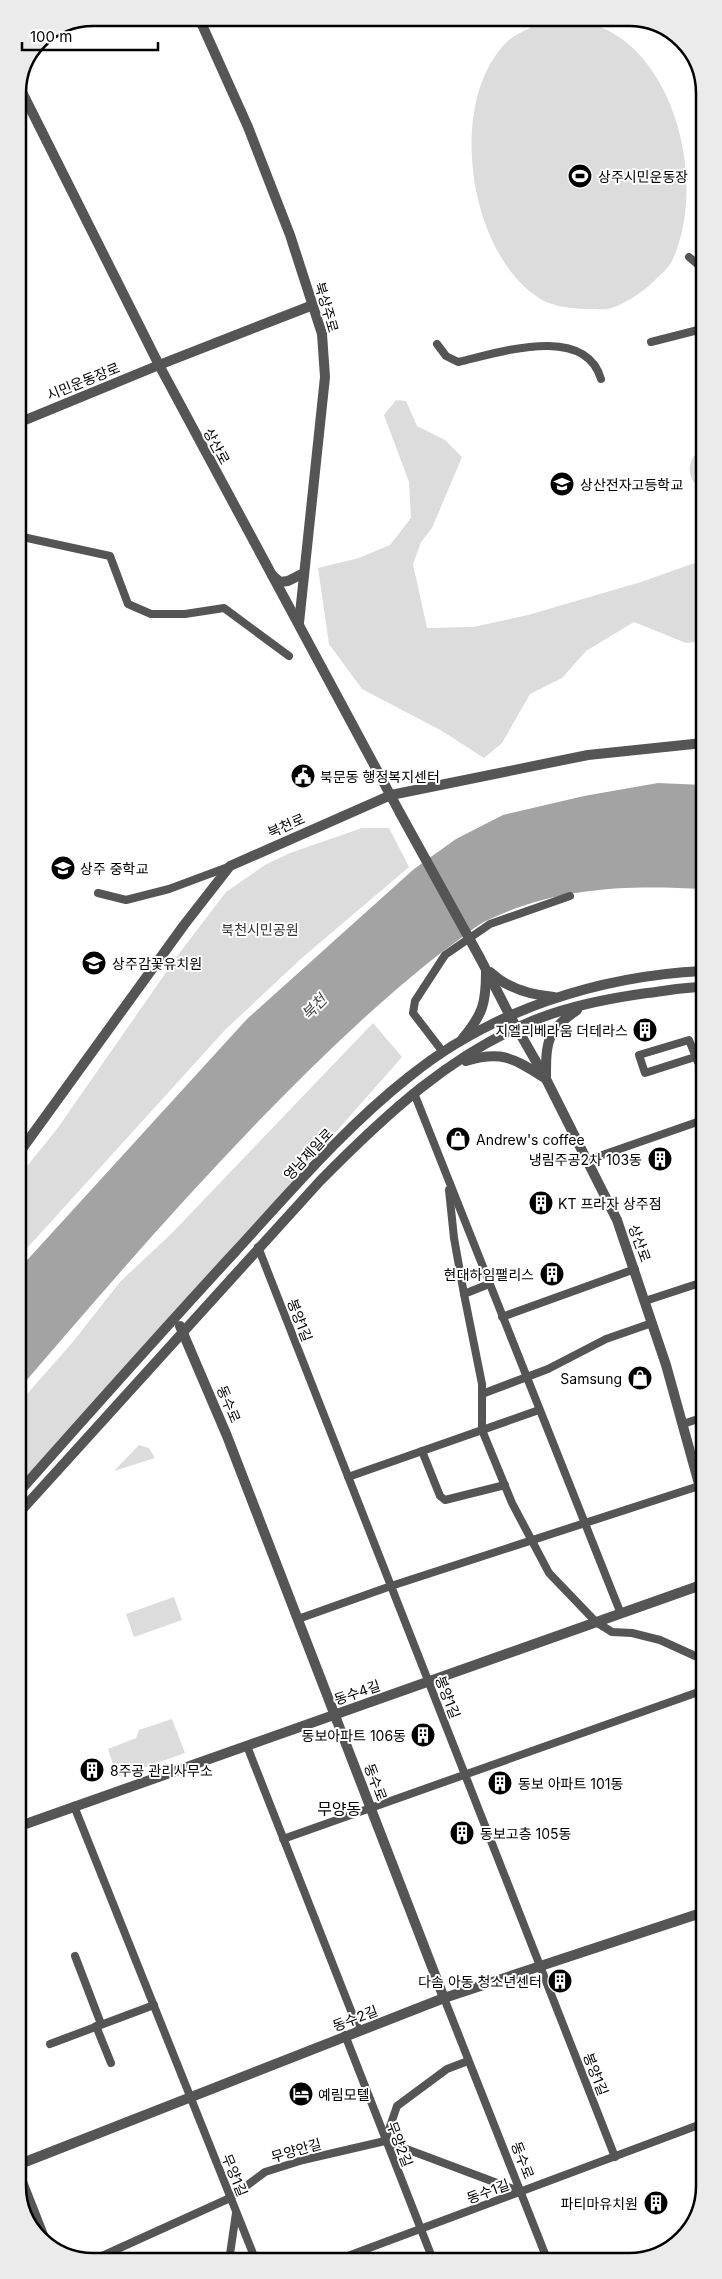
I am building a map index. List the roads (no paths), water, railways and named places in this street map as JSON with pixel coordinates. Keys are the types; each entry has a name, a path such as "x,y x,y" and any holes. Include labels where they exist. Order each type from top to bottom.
{"street":[{"name":"북상주로","path":"203,26 248,127 290,235 322,334 325,377 299,623"},
{"name":"상산로","path":"26,100 159,365 269,573 299,623 588,1160 617,1220 635,1269 683,1424 696,1474"},
{"path":"689,257 696,263"},
{"name":"시민운동장로","path":"26,420 159,365 313,306"},
{"path":"651,342 696,331"},
{"path":"437,344 446,356 458,362 512,350 559,346 583,353 597,367 601,379"},
{"path":"26,538 110,556 128,604 151,614 185,614 224,608 289,656"},
{"path":"269,573 280,582 288,581 304,572"},
{"name":"북천로","path":"26,1143 184,925 230,866 391,795 580,756 696,744"},
{"path":"98,893 126,900 169,889 230,866"},
{"path":"443,1052 413,1013 416,1001 445,955 490,924 570,896"},
{"path":"486,968 499,980 519,990 532,995 555,997"},
{"path":"458,1043 477,1022 484,1008 486,968"},
{"name":"영남제일로","path":"26,1484 176,1316 359,1120 410,1076 458,1043 510,1016 555,997 624,979 696,972"},
{"name":"영남제일로","path":"26,1505 258,1247 370,1130 414,1093 450,1066 516,1028 541,1017 585,1004 615,998 696,988"},
{"path":"546,1079 546,1046 552,1033 562,1020 585,1004"},
{"path":"690,1040 695,1058 645,1073 639,1055 690,1040"},
{"path":"450,1066 493,1055 517,1062 546,1079"},
{"path":"414,1093 621,1614"},
{"path":"588,1160 696,1122"},
{"path":"448,1179 454,1238 482,1394 482,1430 531,1542 549,1572 596,1622 612,1632 632,1633 660,1640 696,1656"},
{"name":"봉양1길","path":"258,1247 615,2157"},
{"path":"502,1317 635,1269"},
{"path":"464,1294 489,1284"},
{"path":"645,1301 696,1284"},
{"name":"동수로","path":"176,1316 227,1436 336,1714 468,2061 545,2253"},
{"path":"482,1394 548,1369 606,1338 652,1323"},
{"path":"348,1477 539,1410"},
{"path":"683,1424 696,1420"},
{"path":"422,1451 440,1496 445,1500 505,1486"},
{"path":"298,1619 391,1586 696,1487"},
{"name":"동수4길","path":"26,1824 696,1587"},
{"path":"283,1839 696,1693"},
{"path":"247,1746 359,2030"},
{"name":"무양1길","path":"74,1806 252,2253"},
{"name":"동수2길","path":"26,2162 444,1998 696,1915"},
{"path":"76,1956 111,2063"},
{"path":"50,2044 154,2005"},
{"name":"무양2길","path":"345,2036 431,2253"},
{"path":"468,2061 447,2069 397,2106 385,2141 521,2192"},
{"name":"동수1길","path":"357,2253 696,2126"},
{"name":"무양안길","path":"109,2253 230,2198 265,2172 303,2160 385,2141"},
{"path":"26,2190 41,2227"},
{"path":"231,2253 236,2213"}],"water":[{"name":"북천","path":"658,783 696,785 696,889 619,888 565,895 512,910 474,928 375,1008 273,1106 186,1198 26,1381 26,1261 247,1019 414,869 456,839 503,815 584,796"}],"place":[{"name":"상주시민운동장","path":"580,176"},
{"name":"상산전자고등학교","path":"562,484"},
{"name":"북문동 행정복지센터","path":"303,776"},
{"name":"상주 중학교","path":"63,868"},
{"name":"상주감꽃유치원","path":"94,963"},
{"name":"지엘리베라움 더테라스","path":"645,1030"},
{"name":"Andrew's coffee","path":"458,1139"},
{"name":"냉림주공2차 103동","path":"660,1159"},
{"name":"KT 프라자 상주점","path":"541,1203"},
{"name":"현대하임팰리스","path":"552,1274"},
{"name":"Samsung","path":"640,1378"},
{"name":"동보아파트 106동","path":"423,1735"},
{"name":"8주공 관리사무소","path":"92,1770"},
{"name":"동보 아파트 101동","path":"500,1783"},
{"name":"동보고층 105동","path":"462,1833"},
{"name":"다솜 아동 청소년센터","path":"560,1981"},
{"name":"예림모텔","path":"301,2094"},
{"name":"파티마유치원","path":"656,2203"}],"district":[{"name":"무양동","path":"339,1809"}],"park label":[{"name":"북천시민공원","path":"260,929"}]}
